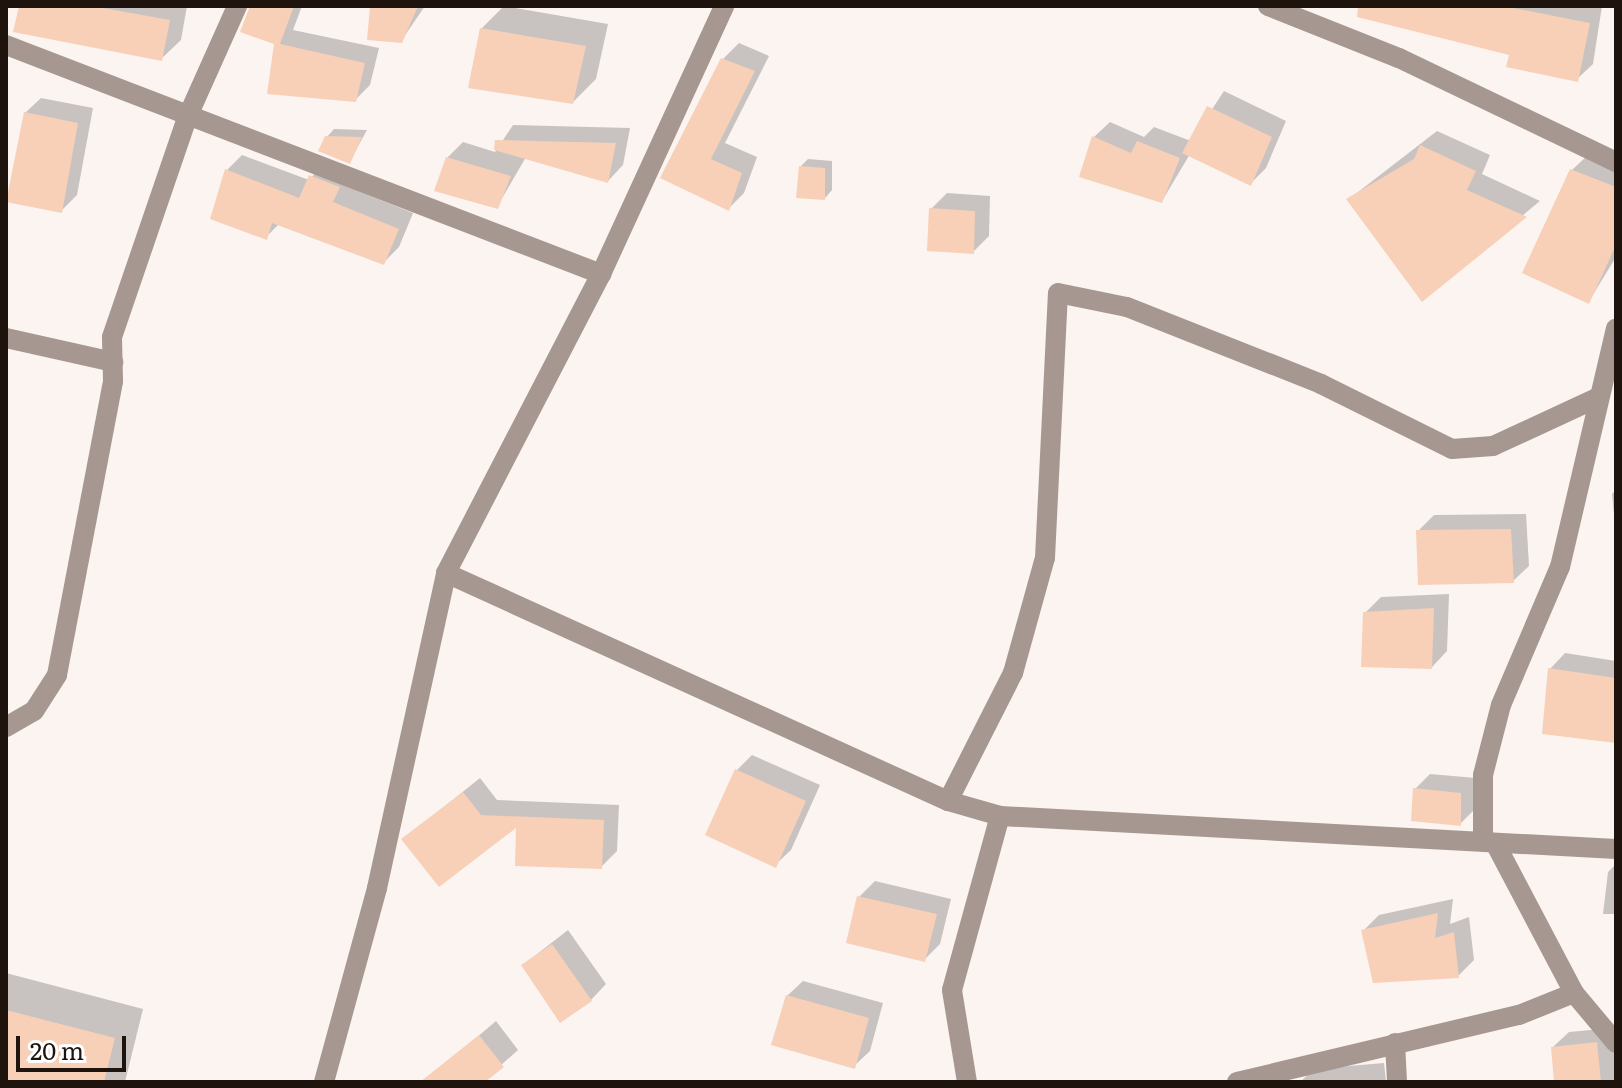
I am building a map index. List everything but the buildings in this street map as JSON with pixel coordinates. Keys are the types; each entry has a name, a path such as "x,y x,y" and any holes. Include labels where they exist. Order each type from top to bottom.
{"street":[{"path":"6,727 34,711 57,675 113,362 112,337 187,118 237,6"},
{"path":"324,1082 377,888 446,573 601,274 724,6"},
{"path":"1268,6 1399,58 1616,162"},
{"path":"6,45 187,118 601,274"},
{"path":"948,801 1013,673 1045,558 1058,293 1127,307 1321,384 1452,449 1493,446 1599,397"},
{"path":"1616,328 1560,567 1501,705 1483,775 1489,842 1574,993 1616,1043"},
{"path":"6,338 113,362"},
{"path":"446,573 948,801 1000,816 1616,849"},
{"path":"967,1082 952,990 1000,816"},
{"path":"1237,1082 1519,1015 1574,993"},
{"path":"1395,1043 1397,1082"}]}
